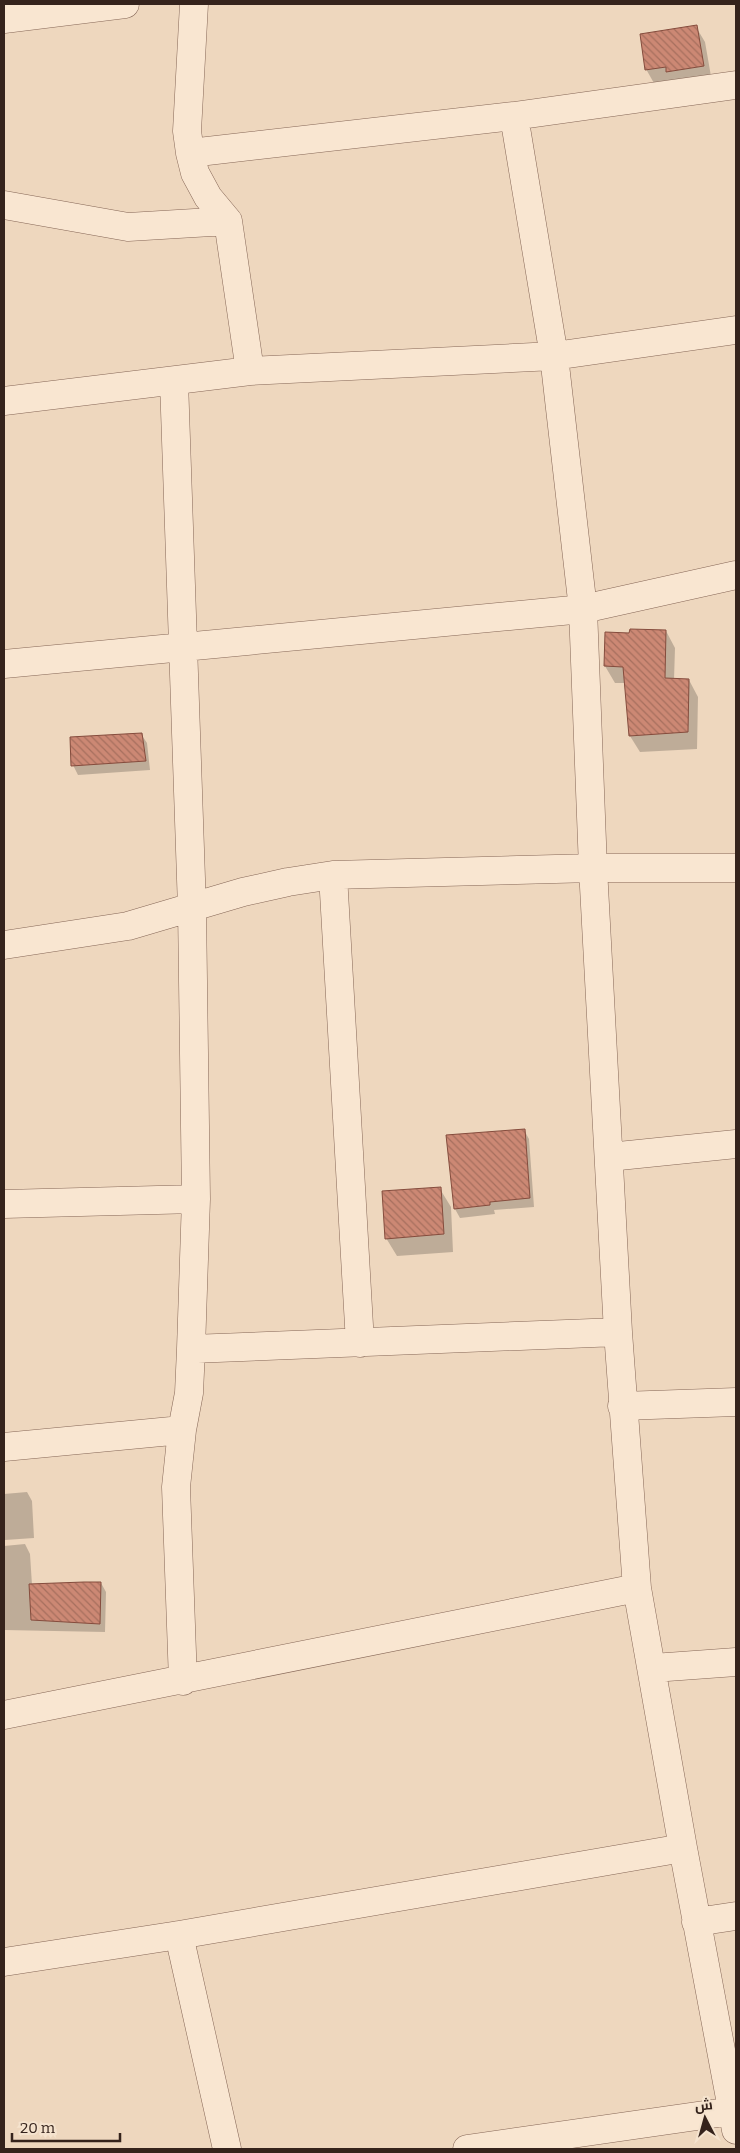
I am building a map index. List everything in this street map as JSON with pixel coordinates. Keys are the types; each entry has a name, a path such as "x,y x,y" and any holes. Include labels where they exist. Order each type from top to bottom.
{"street":[{"path":"4,19 125,4"},
{"path":"194,4 187,132 190,153 195,173 208,196 228,221 250,371"},
{"path":"190,153 514,116 736,84"},
{"path":"467,2149 734,2121 696,1922 653,1668 637,1588 622,1406 593,868 583,609 554,356 514,116"},
{"path":"4,205 92,222 128,226 228,221"},
{"path":"4,401 250,371 554,356 735,334"},
{"path":"174,381 192,908 196,1199 189,1393 182,1430 176,1487 183,1681"},
{"path":"4,664 583,609 736,575"},
{"path":"4,945 128,926 288,882 333,875 593,868 736,868"},
{"path":"333,875 360,1342"},
{"path":"609,1157 736,1144"},
{"path":"4,1204 196,1199"},
{"path":"191,1350 618,1332"},
{"path":"622,1406 736,1402"},
{"path":"4,1447 182,1430"},
{"path":"4,1716 637,1588"},
{"path":"653,1668 736,1662"},
{"path":"4,1962 179,1935 683,1848"},
{"path":"696,1922 736,1916"},
{"path":"179,1935 227,2149"}],"building":[{"path":"697,25 704,66 666,72 666,67 645,70 640,34"},
{"path":"630,629 666,630 665,678 689,679 688,732 629,736 623,667 604,666 605,632 629,633"},
{"path":"142,733 146,761 71,766 70,737"},
{"path":"525,1129 530,1198 490,1202 490,1205 454,1209 446,1135"},
{"path":"441,1187 444,1234 385,1239 382,1191"},
{"path":"101,1582 100,1624 31,1620 29,1584"}]}
